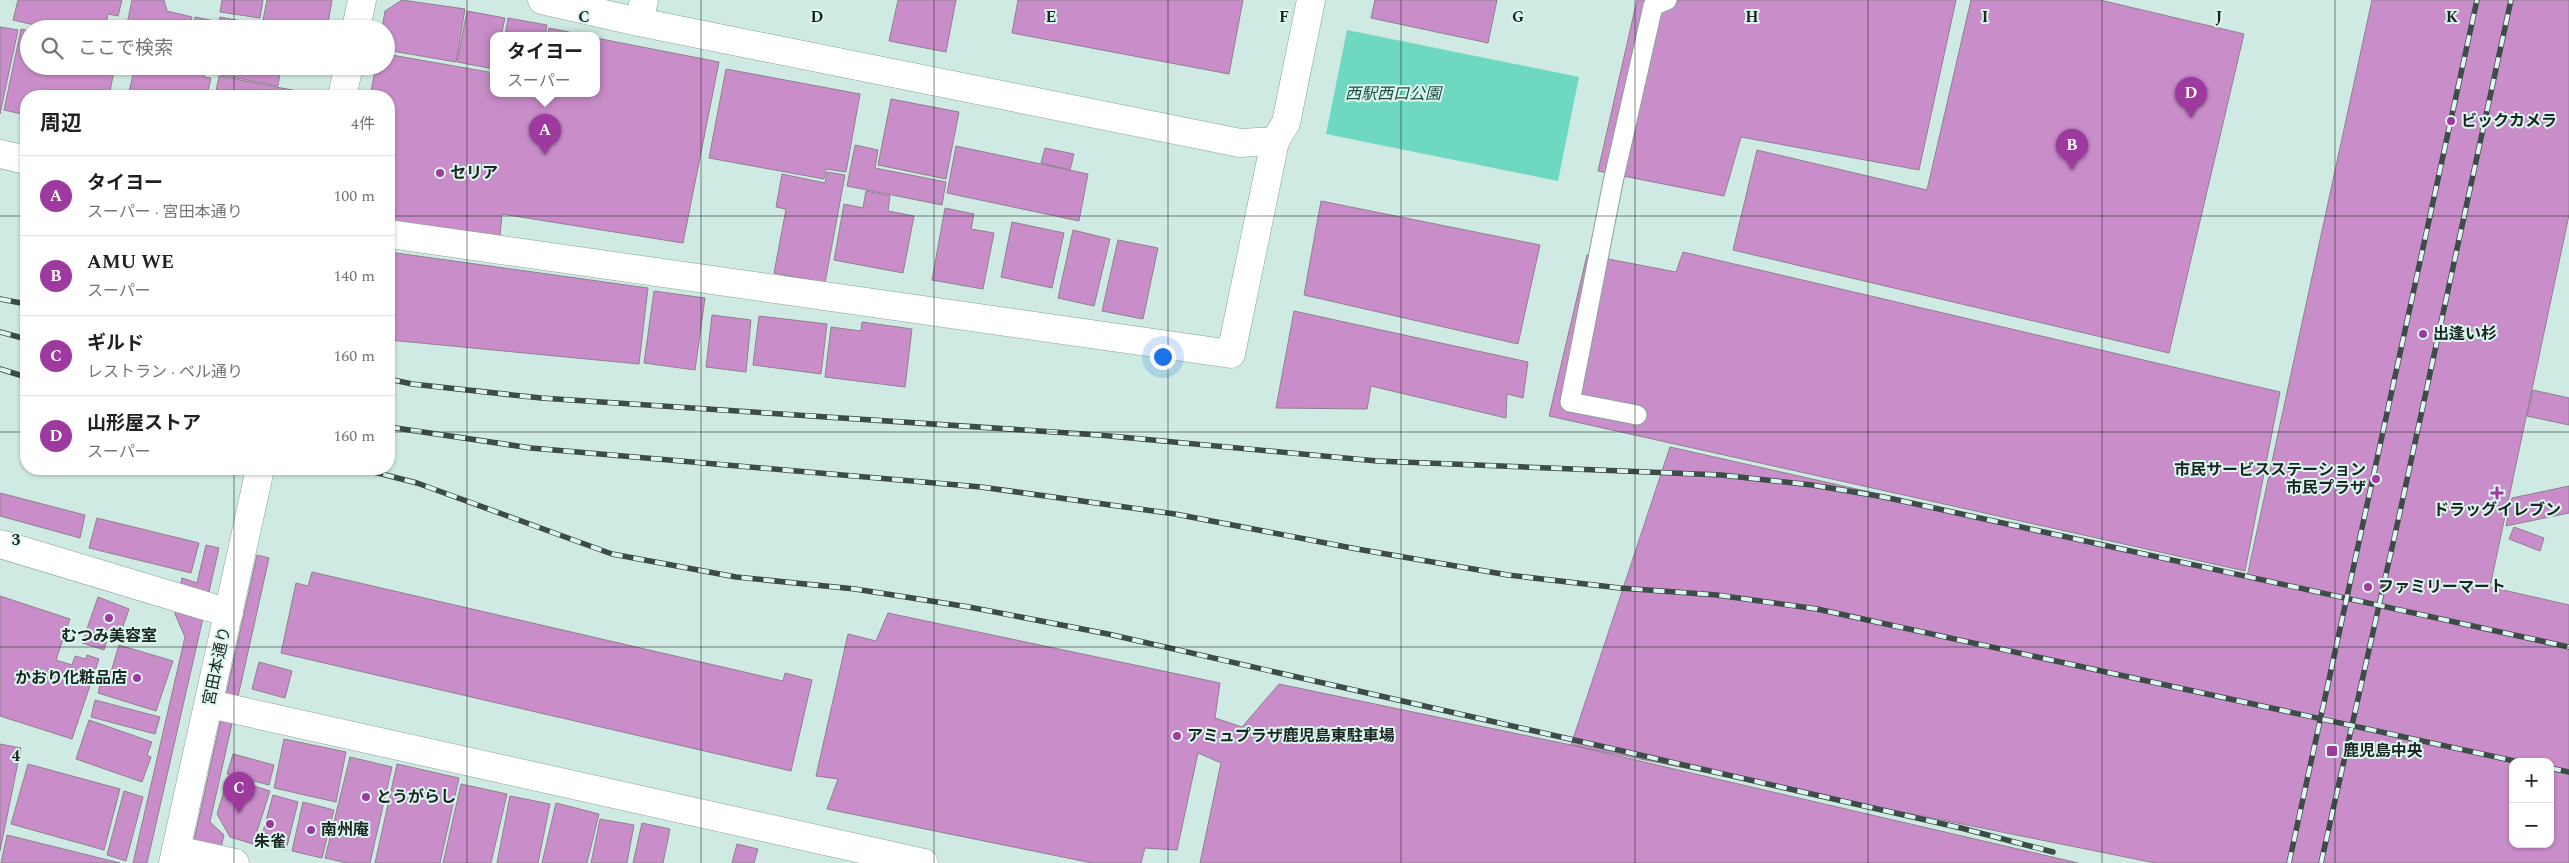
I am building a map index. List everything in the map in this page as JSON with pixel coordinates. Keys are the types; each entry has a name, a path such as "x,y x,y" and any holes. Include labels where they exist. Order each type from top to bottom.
{"street":[{"path":"358,20 362,0"},
{"path":"542,0 642,11 1240,143 1274,141"},
{"path":"395,235 1231,354 1274,141 1286,123 1311,0"},
{"path":"343,90 347,75"},
{"path":"0,154 20,159"},
{"name":"宮田本通り","path":"175,857 259,475"},
{"path":"0,544 228,613"},
{"path":"210,704 924,863"},
{"path":"175,857 235,863"}],"lane":[{"path":"1637,415 1570,402 1613,182 1653,6 1667,0"}],"green space":[{"name":"西駅西口公園","path":"1347,30 1579,77 1558,181 1326,134"}],"building":[{"path":"18,0 122,0 118,16 108,14 107,20 20,20 20,22 13,20"},
{"path":"132,0 164,0 167,11 192,17 192,20 128,20"},
{"path":"222,0 263,0 260,18 220,12"},
{"path":"267,0 332,0 329,20 263,20"},
{"path":"402,0 465,9 456,62 395,52 395,20 384,20 385,11"},
{"path":"898,0 956,0 946,52 889,41"},
{"path":"1018,0 1243,0 1229,74 1012,33"},
{"path":"1375,0 1497,0 1488,43 1371,18"},
{"path":"1637,0 1956,0 1919,170 1741,137 1724,196 1598,171"},
{"path":"1971,0 2100,0 2244,34 2169,353 1733,250 1757,150 1927,190"},
{"name":"鹿児島中央","path":"2372,0 2569,0 2569,215 2490,587 2569,605 2569,863 2155,863 1571,745 1670,447 2247,577"},
{"path":"467,11 505,18 502,32 490,32 490,68 457,62"},
{"path":"195,17 210,20 194,20"},
{"path":"220,17 236,20 220,20"},
{"path":"508,18 547,25 546,32 506,32"},
{"path":"0,27 18,30 0,114"},
{"path":"549,28 568,32 548,32"},
{"path":"20,34 20,75 113,75 110,90 20,90 20,114 4,110"},
{"path":"600,39 719,62 683,243 502,214 500,236 395,223 395,90 371,90 374,75 395,75 395,56 490,72 490,97 600,97"},
{"path":"726,69 860,94 846,172 826,169 824,179 709,158"},
{"path":"133,75 204,75 204,77 211,78 208,90 129,90"},
{"path":"221,75 280,75 278,86"},
{"path":"219,76 292,90 216,90"},
{"path":"891,99 959,112 946,179 878,165"},
{"path":"855,145 878,150 875,168 946,182 942,205 847,186"},
{"path":"956,146 1088,174 1079,221 947,193"},
{"path":"1045,148 1074,154 1070,170 1041,163"},
{"path":"827,172 845,175 825,283 774,273 786,209 776,207 782,174 825,183"},
{"path":"866,191 890,196 888,211 914,216 903,273 834,260 844,204 863,208"},
{"path":"1321,201 1540,245 1518,344 1304,295"},
{"path":"945,208 974,214 971,229 994,233 983,289 932,280"},
{"path":"1012,222 1064,233 1052,288 1001,277"},
{"path":"1073,230 1110,239 1094,306 1058,298"},
{"path":"1118,240 1158,248 1143,319 1102,311"},
{"path":"1683,252 2280,392 2245,571 1549,416 1587,255 1676,272"},
{"path":"395,253 648,288 639,364 395,341"},
{"path":"654,291 705,298 695,370 644,363"},
{"path":"1294,311 1528,362 1523,398 1507,394 1506,418 1371,386 1367,409 1276,408"},
{"path":"712,315 751,320 746,372 706,367"},
{"path":"759,316 827,324 821,374 753,365"},
{"path":"862,322 912,329 905,387 825,377 831,327 861,331"},
{"path":"2533,390 2569,398 2569,425 2527,416"},
{"path":"2569,486 2569,513 2506,526 2512,498"},
{"path":"0,493 85,515 80,538 0,516"},
{"path":"97,518 199,543 191,573 89,548"},
{"path":"2514,527 2544,538 2540,551 2509,539"},
{"path":"206,545 219,548 147,863 133,863 185,637 175,614 182,578 197,583"},
{"path":"257,555 269,558 210,822 224,835 217,863 189,863"},
{"path":"312,572 783,681 785,673 812,680 791,771 281,653 296,583 308,586"},
{"path":"0,596 70,619 56,660 72,665 75,656 86,659 87,655 99,659 72,739 0,716"},
{"path":"98,597 129,609 118,641 108,637 104,650 82,643"},
{"name":"アミュプラザ鹿児島東駐車場","path":"888,613 1220,683 1215,718 1242,727 1279,684 1571,745 2078,863 1200,863 1221,763 1198,753 1177,850 1145,848 1141,863 1092,863 827,809 838,779 816,776 848,634 876,641"},
{"path":"119,645 173,661 156,711 98,693 104,670 111,672"},
{"path":"259,662 292,671 285,698 252,689"},
{"path":"95,700 160,717 155,734 91,717"},
{"path":"89,720 152,742 147,755 151,757 142,782 76,759"},
{"path":"284,739 346,752 336,802 274,788"},
{"path":"0,744 21,748 0,851"},
{"path":"233,754 274,765 269,785 227,774"},
{"path":"350,757 392,767 370,863 347,863 325,858"},
{"path":"28,764 120,789 104,850 11,824"},
{"path":"397,764 459,778 440,863 375,863"},
{"path":"228,778 270,791 253,844 230,837 217,814"},
{"path":"461,784 507,794 491,863 443,863"},
{"path":"124,791 143,797 126,861 107,855"},
{"path":"273,795 298,802 286,850 260,843"},
{"path":"510,796 550,804 538,863 497,863"},
{"path":"303,802 334,810 322,858 292,851"},
{"path":"556,803 599,814 587,863 542,863"},
{"path":"600,819 634,825 627,863 591,863"},
{"path":"642,823 670,829 663,863 633,863"},
{"path":"7,835 120,863 1,863"},
{"path":"737,844 758,849 754,863 732,863"}],"railway":[{"path":"2289,863 2477,0"},
{"path":"2321,863 2398,521 2511,0"},
{"path":"0,299 20,303"},
{"path":"0,332 20,337"},
{"path":"0,369 20,375"},
{"path":"395,380 412,384 541,398 1099,435 1377,461 1721,475 1812,485 1884,497 2569,647"},
{"path":"395,428 531,448 981,487 1175,514 1357,549 1508,575 1620,588 1717,595 1817,609 2509,760"},
{"path":"386,475 417,483 612,554 736,577 855,589 969,607 1108,634 1961,828 2053,852"},
{"path":"2554,769 2569,772"}],"place":[{"name":"山形屋ストア","path":"2191,118"},
{"name":"ビックカメラ","path":"2451,121"},
{"name":"タイヨー","path":"545,155"},
{"name":"AMU WE","path":"2072,170"},
{"name":"セリア","path":"440,173"},
{"name":"出逢い杉","path":"2423,334"},
{"name":"市民サービスステーション 市民プラザ","path":"2376,479"},
{"name":"ドラッグイレブン","path":"2497,493"},
{"name":"ファミリーマート","path":"2368,587"},
{"name":"むつみ美容室","path":"109,618"},
{"name":"かおり化粧品店","path":"137,678"},
{"name":"アミュプラザ鹿児島東駐車場","path":"1177,736"},
{"name":"鹿児島中央","path":"2332,751"},
{"name":"とうがらし","path":"366,797"},
{"name":"ギルド","path":"239,813"},
{"name":"朱雀","path":"270,824"},
{"name":"南州庵","path":"311,830"}]}
